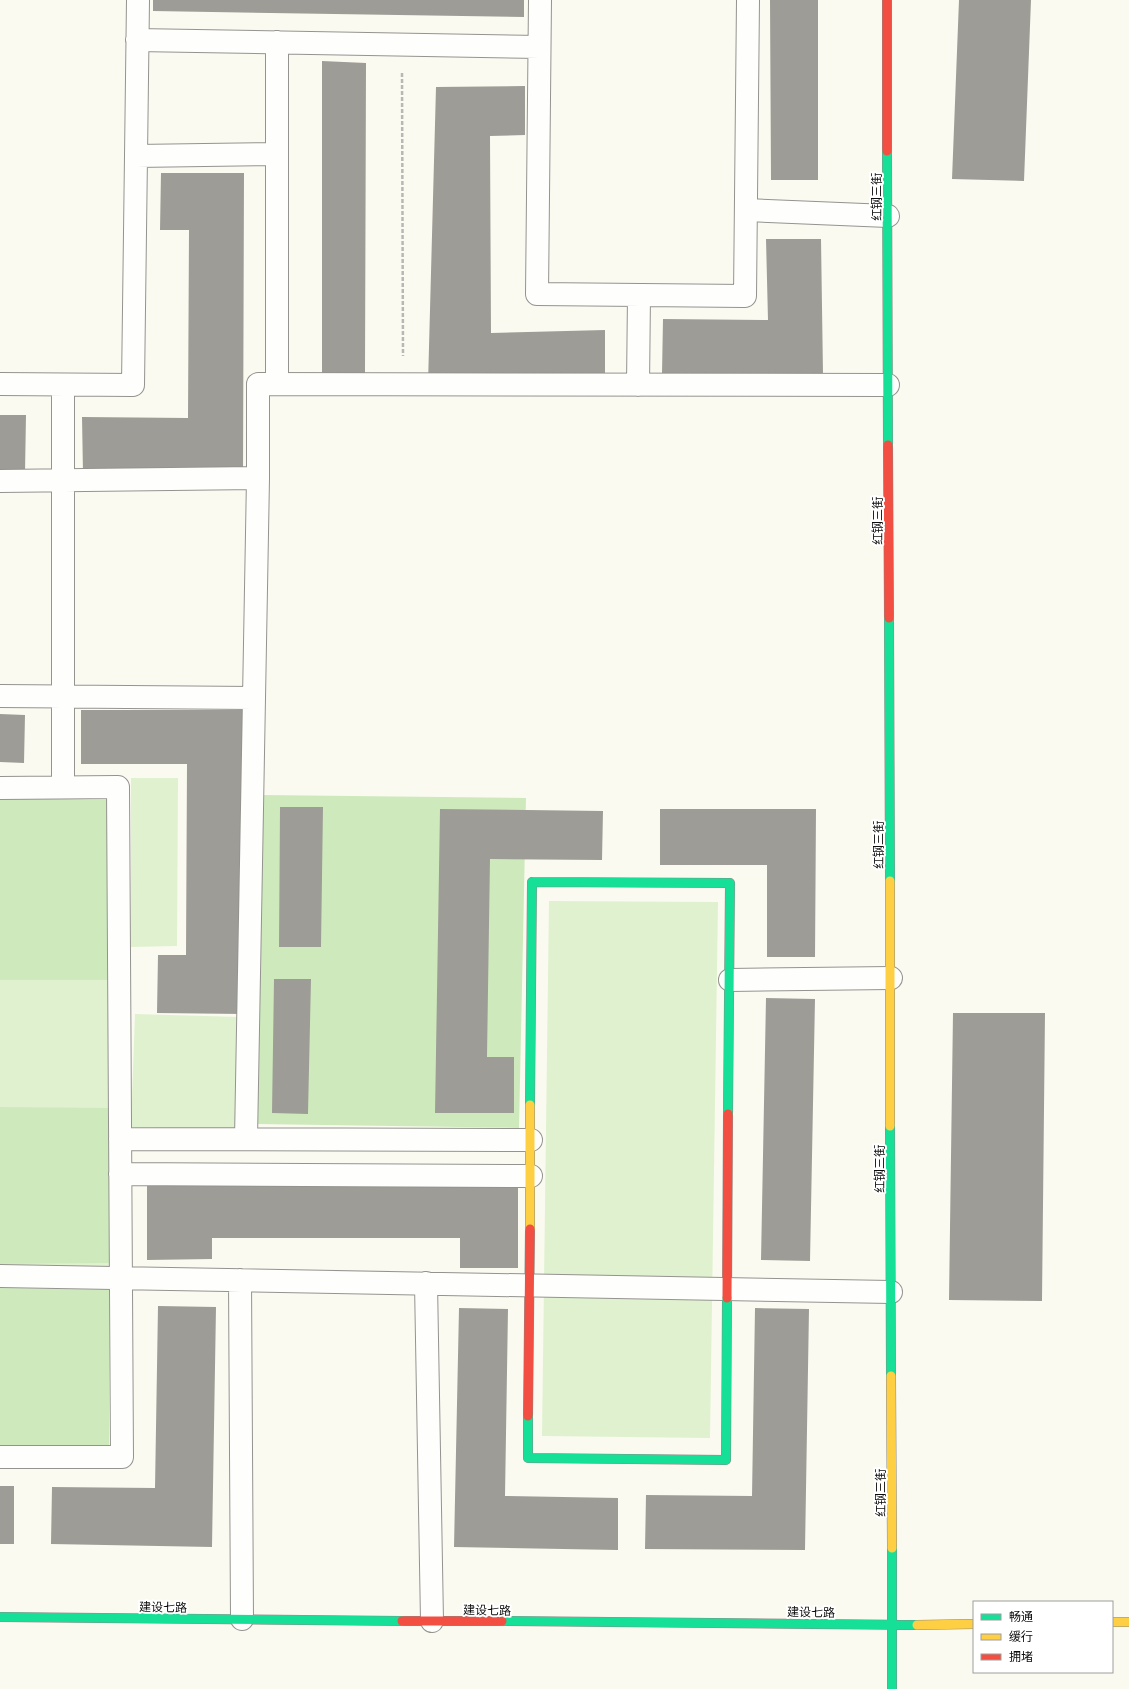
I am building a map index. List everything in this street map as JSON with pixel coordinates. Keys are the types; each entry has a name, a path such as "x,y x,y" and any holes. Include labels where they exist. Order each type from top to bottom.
{"street":[{"path":"0,384 133,385 138,0"},
{"path":"540,0 537,294 745,296 748,0"},
{"name":"红钢三街","path":"887,0 892,1689"},
{"path":"137,40 540,47"},
{"path":"276,384 277,42"},
{"path":"136,156 277,154"},
{"path":"746,210 888,216"},
{"path":"638,385 639,295"},
{"path":"246,1139 258,478 258,384 888,385"},
{"path":"63,385 63,788"},
{"path":"0,481 258,478"},
{"path":"0,696 254,698"},
{"path":"0,788 118,787 122,1457 0,1457"},
{"path":"532,882 730,882 730,980 726,1460 528,1458 532,882"},
{"path":"730,980 890,978"},
{"path":"120,1139 531,1140"},
{"path":"120,1174 531,1176"},
{"path":"0,1276 891,1292"},
{"path":"240,1280 242,1620"},
{"path":"426,1283 432,1621"},
{"name":"建设七路","path":"0,1617 893,1625 973,1624"},
{"path":"1113,1622 1129,1622"}],"path":[{"path":"402,44 403,384"}],"green space":[{"path":"131,778 178,778 177,946 131,947"},
{"path":"263,795 526,798 519,1128 256,1124"},
{"path":"0,798 110,800 109,1450 0,1450"},
{"path":"0,798 110,800 109,980 0,980"},
{"path":"549,901 718,902 710,1438 542,1436"},
{"path":"135,1014 240,1017 237,1130 131,1127"},
{"path":"0,1107 109,1108 109,1263 0,1264"},
{"path":"0,1288 109,1290 109,1450 0,1450"}],"building":[{"path":"153,0 524,0 524,17 153,11"},
{"path":"770,0 818,0 818,180 771,180"},
{"path":"959,0 1031,0 1024,181 952,179"},
{"path":"322,61 366,63 365,373 322,373"},
{"path":"525,86 525,135 490,136 491,333 605,330 605,378 428,384 436,87"},
{"path":"161,173 244,173 243,477 83,474 82,417 188,418 189,230 160,230"},
{"path":"766,239 821,239 823,374 662,373 663,319 768,320"},
{"path":"0,415 26,415 25,473 0,473"},
{"path":"81,710 243,710 242,1014 157,1013 158,955 186,955 187,764 81,764"},
{"path":"0,714 25,715 24,763 0,762"},
{"path":"280,807 323,807 321,947 279,947"},
{"path":"440,809 603,811 602,860 490,859 487,1057 514,1057 514,1113 435,1113"},
{"path":"660,809 816,809 815,957 767,957 767,865 660,865"},
{"path":"274,979 311,979 308,1114 272,1113"},
{"path":"766,998 815,999 810,1261 761,1260"},
{"path":"953,1013 1045,1013 1042,1301 949,1300"},
{"path":"147,1182 518,1182 518,1268 460,1268 460,1238 212,1238 212,1259 147,1260"},
{"path":"158,1306 216,1307 212,1547 51,1544 52,1487 155,1488"},
{"path":"459,1308 508,1309 505,1496 618,1498 618,1550 454,1547"},
{"path":"755,1308 809,1309 805,1550 645,1549 646,1495 752,1496"},
{"path":"0,1486 14,1486 14,1544 0,1544"}],"traffic: fast":[{"path":"887,151 888,445"},
{"path":"889,618 890,881"},
{"path":"532,882 730,883 728,1114"},
{"path":"530,1105 532,882"},
{"path":"890,1126 891,1376"},
{"path":"528,1416 528,1458 726,1460 727,1298"},
{"path":"892,1548 892,1689"},
{"path":"0,1617 402,1621"},
{"path":"502,1621 917,1625"}],"traffic: slow":[{"path":"890,881 890,1126"},
{"path":"530,1105 530,1229"},
{"path":"891,1376 892,1548"},
{"path":"1113,1622 1129,1622"},
{"path":"917,1625 973,1624"}],"traffic: jam":[{"path":"887,0 887,151"},
{"path":"888,445 889,618"},
{"path":"727,1298 728,1114"},
{"path":"528,1416 530,1229"},
{"path":"402,1621 502,1621"}]}
